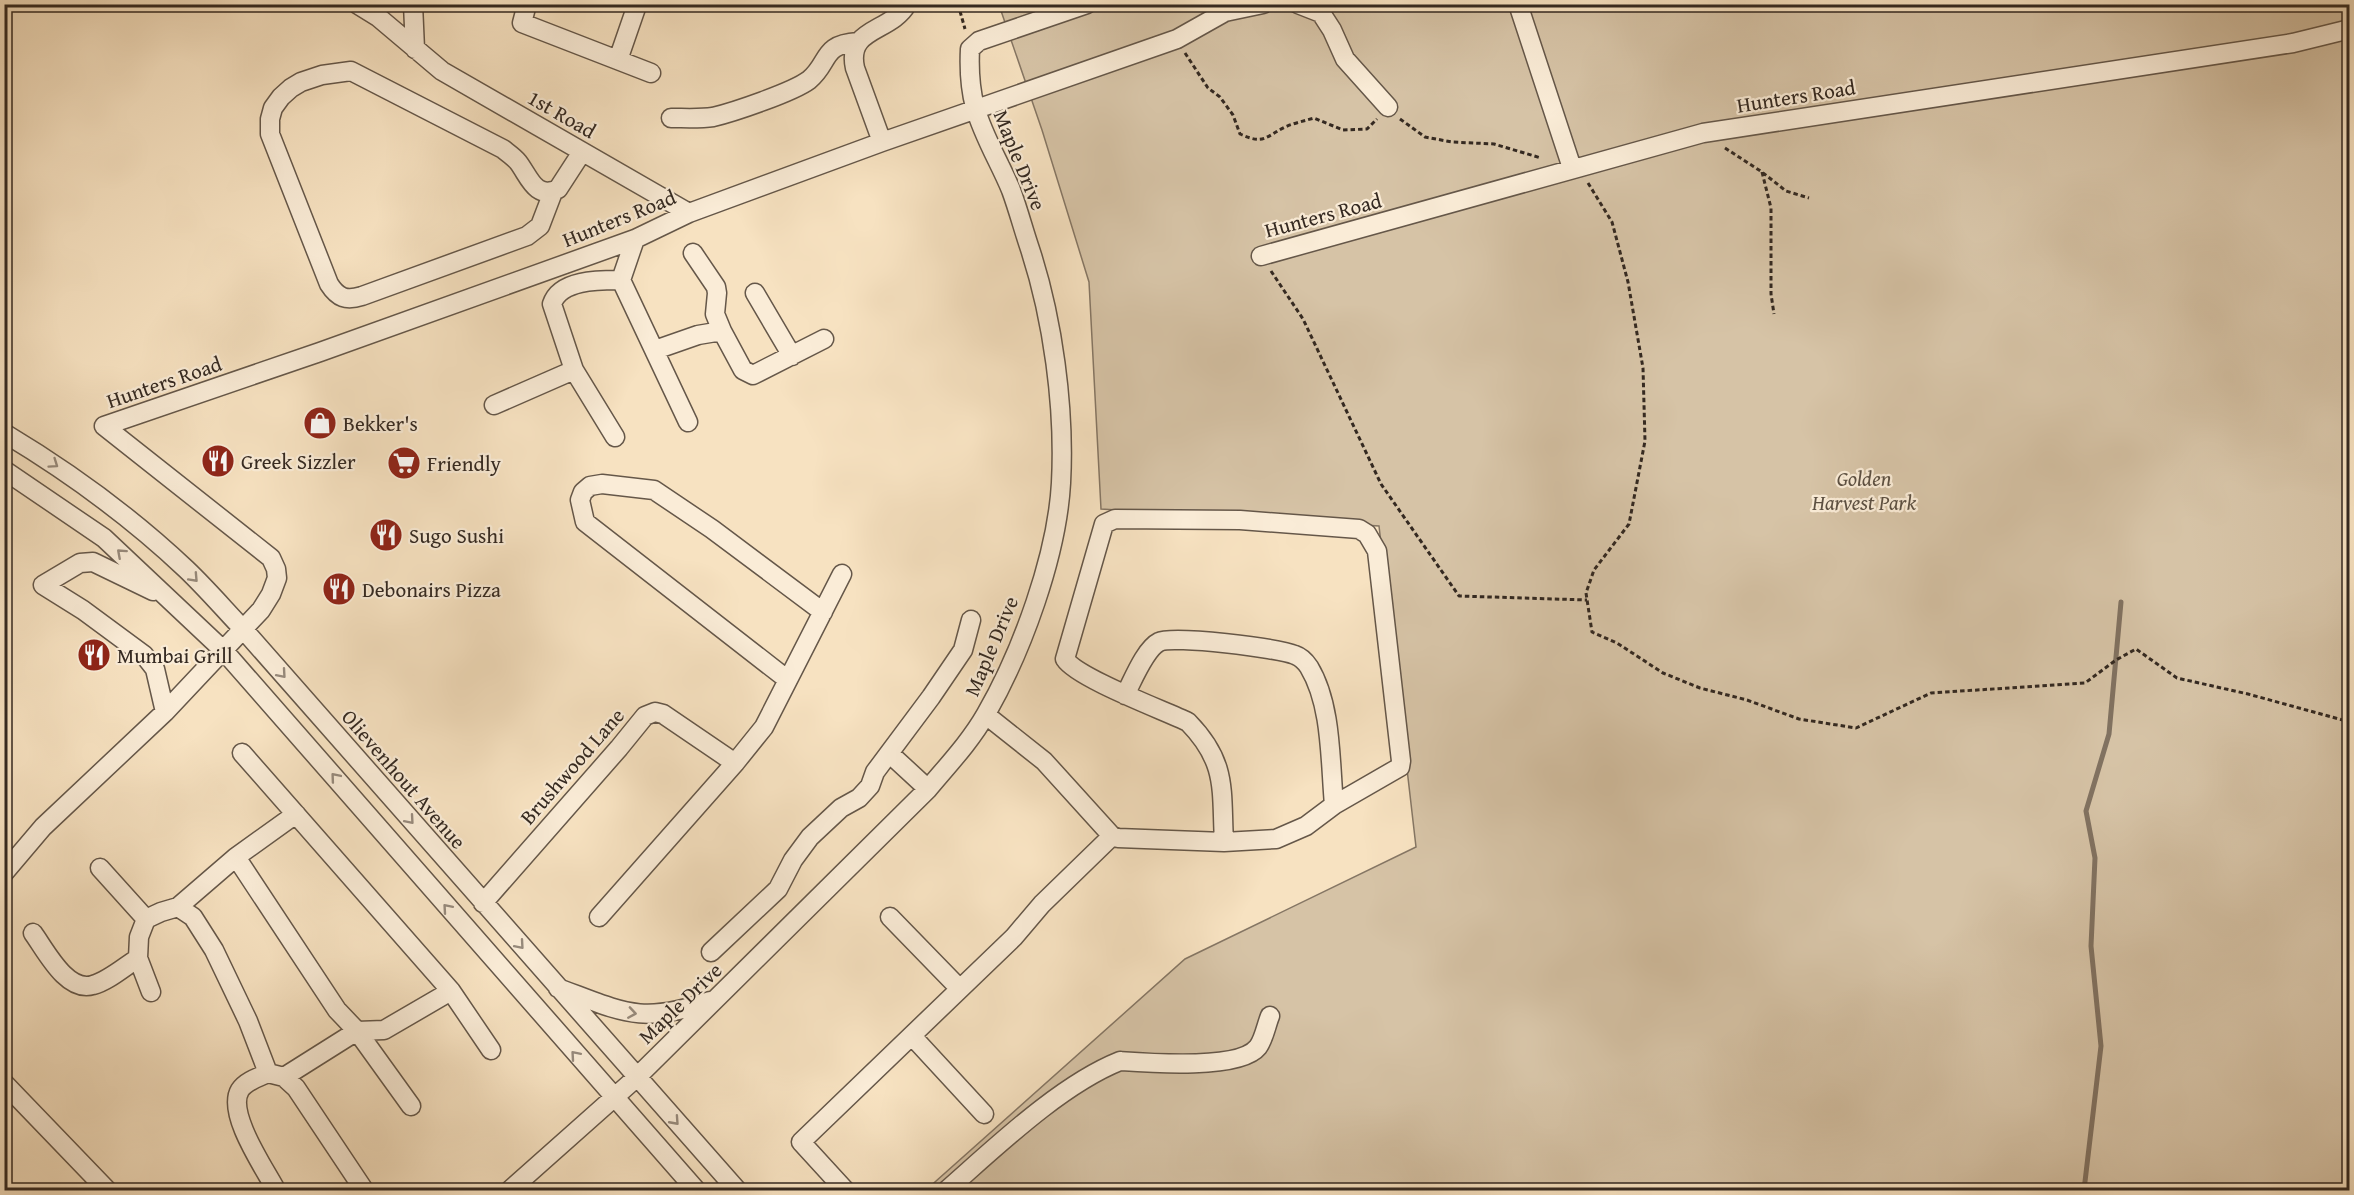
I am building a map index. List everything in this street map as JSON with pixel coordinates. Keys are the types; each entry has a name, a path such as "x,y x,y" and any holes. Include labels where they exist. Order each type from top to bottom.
{"street":[{"name":"1st Road","path":"357,4 378,17 442,72 689,213"},
{"path":"413,4 415,49"},
{"path":"527,4 522,23 651,73"},
{"path":"670,118 711,117 775,96 809,79 829,52 845,43 858,42 898,15 907,4"},
{"name":"Hunters Road","path":"243,629 271,594 277,578 271,558 104,426 320,352 635,239 689,213 975,108 1177,39 1225,12 1263,4"},
{"path":"1298,4 1321,13 1332,30 1345,59 1388,107"},
{"path":"1518,4 1572,168"},
{"path":"618,60 637,5"},
{"path":"975,108 969,74 970,49 979,41 1087,5"},
{"name":"Hunters Road","path":"1261,256 1703,133 2293,43 2349,29"},
{"path":"858,42 852,57 882,142"},
{"path":"554,192 544,192 535,188 519,163 503,149 351,71 322,75 301,82 281,97 273,108 270,134 325,274 334,292 350,300 534,232 540,226 554,192 582,152"},
{"name":"Maple Drive","path":"510,1191 636,1078 928,789 963,748 986,714 1020,641 1040,588 1053,535 1061,484 1060,418 1056,369 1033,256 1011,191 975,108"},
{"path":"635,239 621,280 688,422"},
{"path":"693,253 716,287 715,314 743,370 747,373 753,375 824,339"},
{"path":"615,437 574,370 552,304 562,291 586,281 621,280"},
{"path":"755,293 792,356"},
{"path":"655,350 698,335 722,331"},
{"path":"494,405 574,370"},
{"name":"Olievenhout Avenue","path":"4,433 53,463 135,525 186,570 243,629 737,1191"},
{"path":"4,470 104,538 174,601 224,651 696,1191"},
{"path":"788,680 585,522 580,500 583,492 590,486 602,484 654,490 712,529 823,612"},
{"path":"986,714 1044,761 1112,836 1118,838 1224,842 1261,842 1288,835 1400,767 1377,551 1367,534 1359,529 1240,520 1109,520 1104,524 1065,659 1069,665 1125,695 1188,722 1203,738 1221,774 1224,842"},
{"path":"165,712 155,669 144,655 83,610 43,585 73,566 93,562 174,601"},
{"path":"599,917 735,763 764,726 842,574"},
{"path":"711,952 778,889 793,860 810,837 841,808 859,798 870,786 875,772 963,650 971,620"},
{"path":"4,873 44,827 165,712 243,629"},
{"path":"1125,695 1149,650 1161,640 1184,640 1282,651 1299,656 1309,667 1324,704 1334,805"},
{"name":"Brushwood Lane","path":"483,903 620,748 645,716 655,712 663,714 735,763"},
{"path":"242,753 451,991 491,1050"},
{"path":"889,753 928,789"},
{"path":"151,992 138,958 139,937 146,919 178,907 237,857 296,814"},
{"path":"845,1191 801,1142 960,990 1112,836"},
{"path":"237,857 337,1010 357,1031 411,1106"},
{"path":"100,868 146,919"},
{"path":"178,907 193,917 214,950 276,1075 297,1088 364,1191"},
{"path":"890,917 960,990"},
{"path":"33,933 58,969 82,987 94,985 138,958"},
{"path":"557,987 624,1013 644,1015 685,1010 717,999"},
{"path":"276,1191 243,1129 237,1109 241,1089 248,1083 276,1075 357,1031 384,1030 451,991"},
{"path":"947,1191 990,1152 1071,1087 1112,1064 1120,1061 1178,1064 1237,1058 1258,1047 1270,1017"},
{"path":"912,1036 984,1114"},
{"path":"4,1083 107,1191"}],"path":[{"path":"958,4 970,49"},
{"path":"1177,39 1208,88 1220,97 1233,115 1240,134 1253,140 1270,138 1284,128 1314,118 1343,130 1367,129"},
{"path":"1388,107 1398,118 1425,137 1452,142 1494,144 1541,158"},
{"path":"1703,133 1762,172 1786,191 1809,198"},
{"path":"1572,168 1586,181 1612,222 1628,282 1643,368 1645,441 1629,524 1594,570 1586,593 1592,632 1617,643 1663,673 1700,688 1747,700 1799,719 1856,728 1931,693 2085,683 2116,660 2136,649 2177,678 2248,694 2349,722"},
{"path":"1762,172 1771,208 1771,294 1774,314"},
{"path":"1261,256 1303,319 1381,484 1459,597 1587,600"}],"green space":[{"name":"Golden Harvest Park","path":"999,5 2349,5 2349,1190 926,1190 1185,959 1416,847 1379,526 1101,509 1089,282 1042,130"}],"waterway":[{"path":"2084,1190 2101,1046 2091,946 2095,858 2086,811 2109,734 2121,602"}],"place":[{"name":"Bekker's","path":"320,423"},
{"name":"Greek Sizzler","path":"218,461"},
{"name":"Friendly","path":"404,463"},
{"name":"Sugo Sushi","path":"386,535"},
{"name":"Debonairs Pizza","path":"339,589"},
{"name":"Mumbai Grill","path":"94,655"}]}
